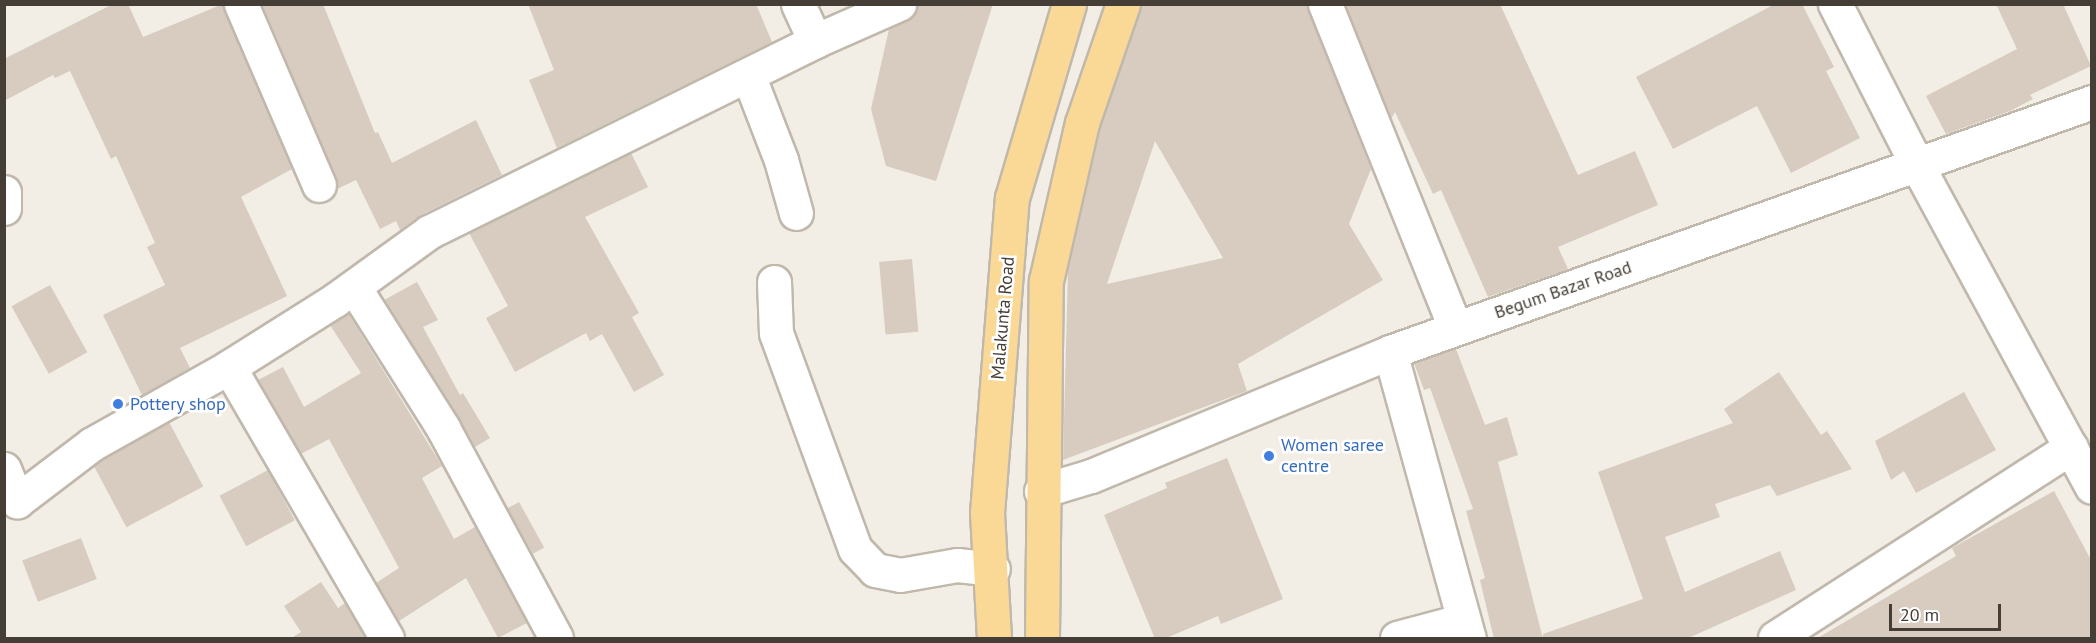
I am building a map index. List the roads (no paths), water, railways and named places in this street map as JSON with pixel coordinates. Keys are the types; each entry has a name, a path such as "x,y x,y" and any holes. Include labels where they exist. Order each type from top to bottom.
{"main road":[{"name":"Malakunta Road","path":"994,639 993,569 988,499 1012,198 1069,4"},
{"path":"1042,639 1041,491 1046,280 1082,123 1123,4"},
{"path":"988,499 1041,491"}],"street":[{"path":"241,4 319,185"},
{"path":"798,4 815,41"},
{"path":"4,469 11,506 92,444 229,367 354,287 429,232 749,77 815,41 899,4"},
{"path":"1325,4 1455,328"},
{"path":"1835,4 1917,165 2091,487"},
{"path":"749,77 781,160 796,213"},
{"name":"Begum Bazar Road","path":"1041,491 1091,476 1389,352 2091,102"},
{"path":"4,192 4,208"},
{"path":"774,282 776,333 855,549 874,570 900,575 957,565 993,569"},
{"path":"354,287 443,428 556,639"},
{"path":"1389,352 1467,629 1397,639"},
{"path":"229,367 387,639"},
{"path":"1780,638 2071,447"}],"place":[{"name":"Pottery shop","path":"118,404"},
{"name":"Women saree centre","path":"1269,456"}]}
